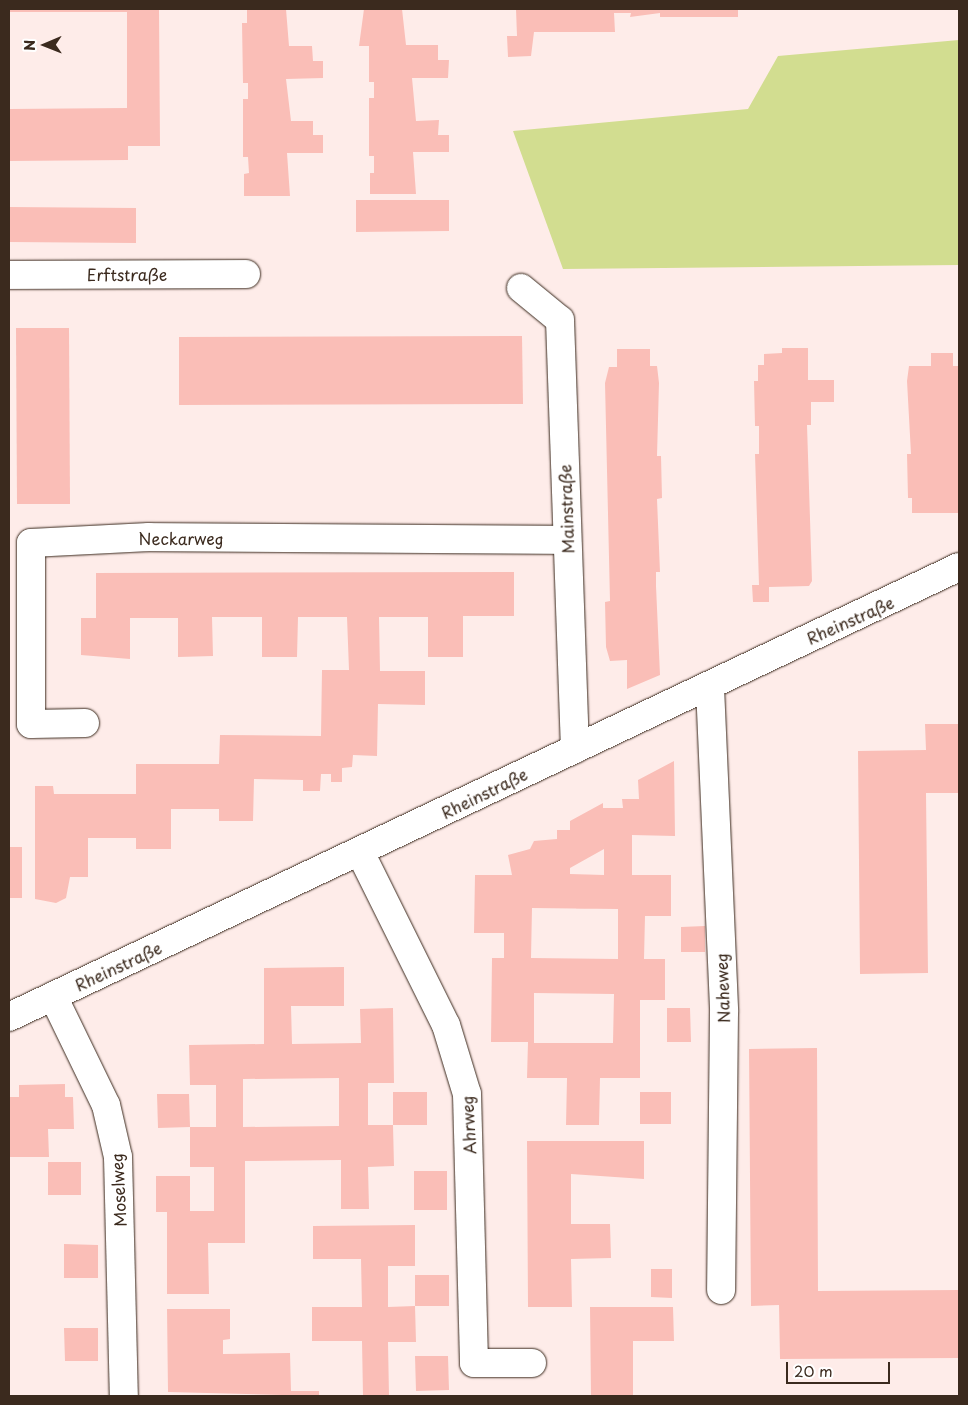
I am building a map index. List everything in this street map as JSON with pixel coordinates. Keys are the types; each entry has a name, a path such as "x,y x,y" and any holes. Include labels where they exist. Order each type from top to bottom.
{"street":[{"name":"Erftstraße","path":"9,275 246,274"},
{"name":"Mainstraße","path":"521,288 560,320 566,540 575,749"},
{"name":"Neckarweg","path":"85,723 31,724 31,542 149,537 566,540"},
{"name":"Rheinstraße","path":"9,1017 710,687 959,567"},
{"name":"Naheweg","path":"710,687 724,1012 721,1290"},
{"name":"Ahrweg","path":"360,852 446,1024 467,1094 474,1363 532,1362"},
{"name":"Moselweg","path":"53,996 106,1105 118,1158 124,1396"}],"green space":[{"path":"959,40 959,265 563,269 513,131 748,109 778,56"}],"building":[{"path":"9,9 159,9 160,146 128,146 128,160 9,161 9,109 127,108 127,12 9,12"},
{"path":"247,9 286,9 289,46 312,46 313,61 323,61 323,78 286,79 291,121 313,121 313,135 323,135 323,153 287,153 290,196 244,196 244,174 249,173 248,157 243,157 243,99 248,99 248,83 243,83 242,23 247,23"},
{"path":"364,9 402,9 406,45 438,45 438,60 449,60 448,78 412,78 416,121 439,120 438,135 449,135 449,152 413,152 416,194 370,194 370,173 374,173 374,156 369,156 369,98 374,98 374,82 369,82 369,46 359,46"},
{"path":"516,9 738,9 738,17 660,17 660,13 630,17 631,13 614,13 615,32 534,32 531,56 508,57 507,36 517,36"},
{"path":"356,200 449,200 449,231 356,232"},
{"path":"9,207 136,208 136,243 9,242"},
{"path":"16,328 69,328 70,504 17,504"},
{"path":"522,336 523,404 179,405 179,337"},
{"path":"782,348 808,348 808,380 834,380 834,402 811,402 811,425 807,425 812,581 809,586 769,587 769,602 753,602 752,585 759,585 755,454 759,454 759,426 755,426 754,381 758,381 758,365 764,365 764,354 782,353"},
{"path":"617,349 650,349 650,366 657,366 659,383 657,456 661,456 662,498 657,499 660,572 656,572 656,586 660,675 627,689 627,660 610,661 606,647 605,602 610,601 605,383 609,367 617,367"},
{"path":"931,353 953,353 953,366 959,366 959,513 912,513 912,498 908,498 907,454 911,454 907,381 909,366 931,366"},
{"path":"514,572 514,616 463,616 463,657 428,657 428,617 379,617 380,671 425,671 425,705 378,704 377,756 353,755 352,767 342,768 342,782 331,782 331,774 321,774 320,791 303,791 303,780 254,779 253,821 219,821 219,809 171,809 171,849 136,849 136,838 88,838 88,877 70,877 66,898 56,903 35,899 35,786 53,786 54,794 136,794 136,764 219,764 220,735 321,736 322,670 349,670 347,617 298,617 297,657 262,657 262,617 212,617 213,656 178,657 178,618 130,618 130,659 81,655 81,618 96,618 96,573"},
{"path":"925,724 959,724 959,793 926,793 928,973 860,974 858,751 926,750"},
{"path":"674,761 675,836 632,835 632,875 671,875 671,916 645,916 644,959 665,959 665,1000 640,1000 640,1078 600,1078 599,1125 566,1125 567,1078 527,1078 528,1042 491,1042 492,958 504,958 504,933 474,933 475,875 512,875 508,855 530,849 534,841 557,839 557,830 570,830 570,821 603,803 603,808 623,808 622,799 639,799 638,780","holes":["604,849 604,875 570,874 570,868","532,908 618,909 618,959 531,958","534,993 614,994 613,1043 534,1043"]},
{"path":"9,847 22,847 22,898 9,898"},
{"path":"705,926 705,952 681,952 681,927"},
{"path":"344,967 344,1006 291,1006 292,1044 361,1043 360,1009 393,1008 394,1083 368,1083 368,1125 393,1125 394,1166 368,1167 369,1209 341,1209 341,1160 245,1161 245,1243 208,1243 209,1294 167,1294 167,1212 156,1212 156,1176 190,1176 190,1211 214,1211 214,1167 190,1167 190,1127 216,1127 216,1085 190,1085 189,1045 264,1044 264,968","holes":["339,1078 339,1126 243,1127 243,1079"]},
{"path":"667,1008 690,1008 691,1042 667,1042"},
{"path":"817,1048 818,1291 959,1290 959,1358 780,1359 779,1305 751,1306 749,1049"},
{"path":"65,1084 65,1097 73,1097 74,1129 48,1129 49,1157 9,1157 9,1097 19,1097 19,1085"},
{"path":"393,1092 427,1092 427,1125 393,1125"},
{"path":"640,1092 671,1092 671,1124 640,1124"},
{"path":"157,1094 189,1094 190,1127 158,1128"},
{"path":"527,1141 644,1141 644,1179 571,1174 571,1224 610,1224 611,1258 571,1259 572,1307 528,1307"},
{"path":"48,1162 81,1162 81,1195 48,1195"},
{"path":"414,1171 447,1171 447,1210 414,1210"},
{"path":"415,1225 415,1266 388,1266 388,1307 415,1306 416,1342 388,1342 389,1396 363,1396 362,1341 312,1341 312,1307 362,1307 361,1259 313,1259 313,1226"},
{"path":"64,1244 98,1245 98,1278 64,1278"},
{"path":"651,1269 672,1269 672,1298 651,1297"},
{"path":"415,1275 449,1275 449,1306 415,1306"},
{"path":"590,1307 673,1307 674,1341 633,1341 633,1396 591,1396"},
{"path":"167,1309 230,1309 230,1339 223,1340 223,1354 290,1353 291,1391 319,1391 319,1396 168,1392"},
{"path":"64,1328 98,1328 98,1361 65,1361"},
{"path":"415,1356 448,1356 449,1390 416,1391"}]}
